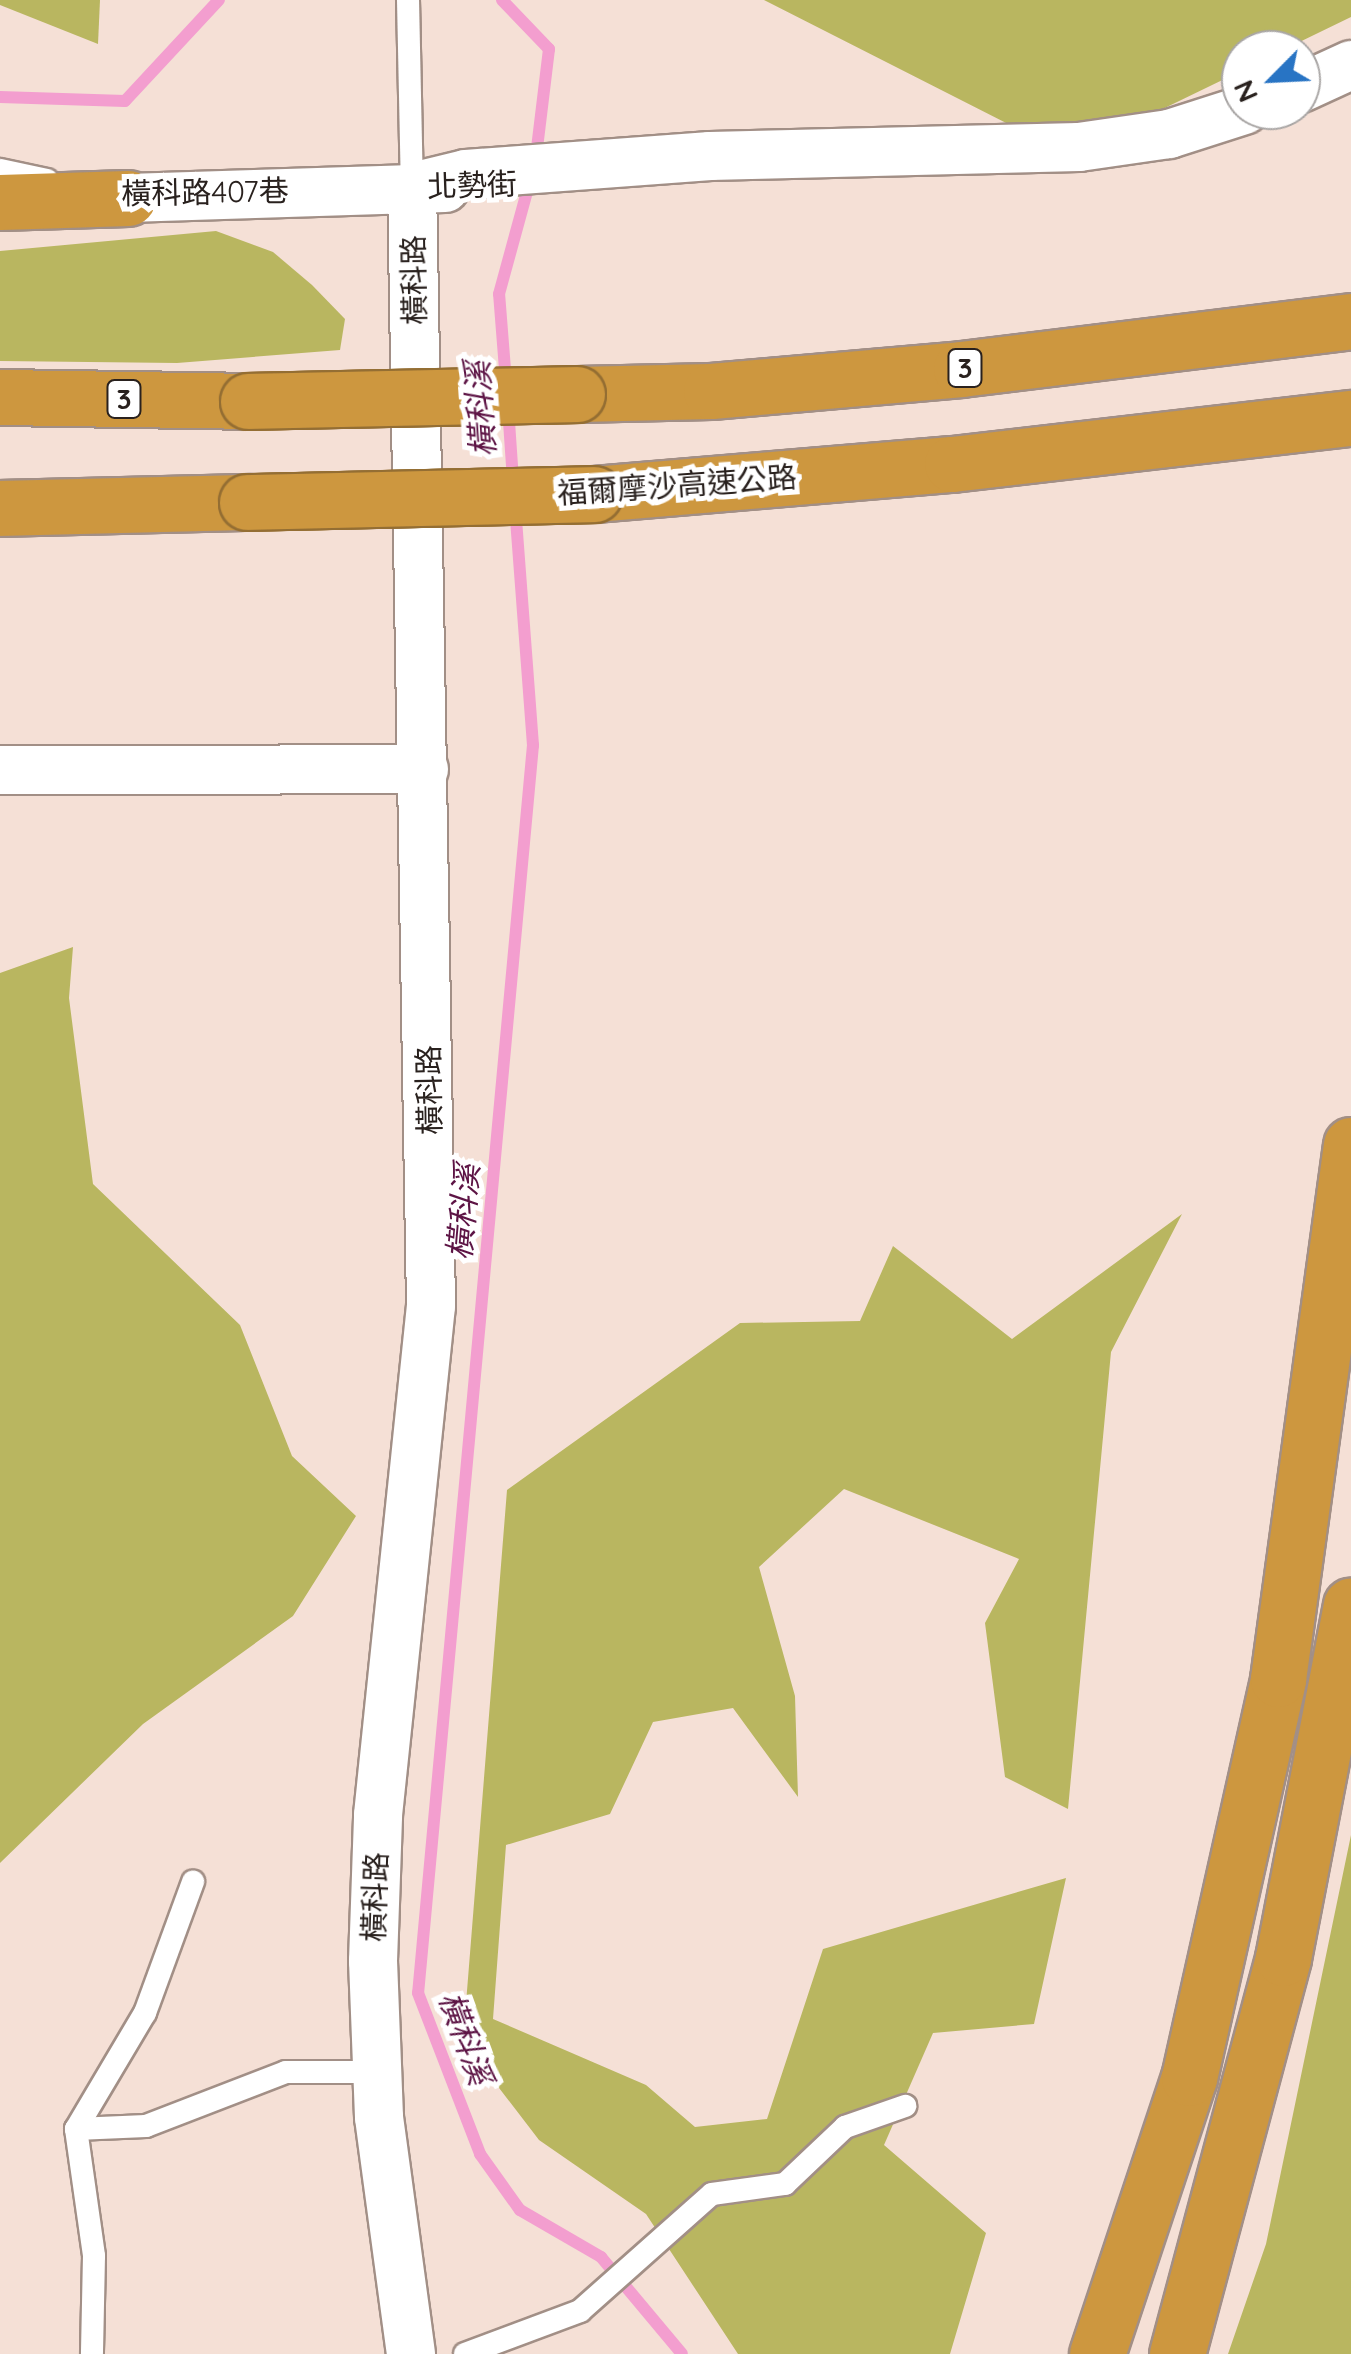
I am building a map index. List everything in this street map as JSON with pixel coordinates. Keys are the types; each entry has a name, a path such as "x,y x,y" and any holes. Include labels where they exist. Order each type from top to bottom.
{"highway":[{"path":"0,202 128,198"},
{"name":"3","path":"0,397 248,401 711,391 960,368 1351,320"},
{"name":"福爾摩沙高速公路","path":"0,508 594,494 1335,420"},
{"path":"1096,2354 1188,2078 1278,1679 1351,1145"},
{"path":"1177,2354 1283,1958 1351,1606"}],"street":[{"path":"1321,79 1351,65"},
{"name":"北勢街","path":"412,187 758,160 1079,147 1169,134 1221,117"},
{"name":"橫科路407巷","path":"128,198 412,187"},
{"name":"橫科路","path":"411,2354 379,2072 373,1962 378,1816 431,1306 412,187"},
{"path":"0,770 424,769"}],"lane":[{"name":"橫科路","path":"408,0 412,187"},
{"name":"橫科路407巷","path":"0,170 128,198"},
{"path":"92,2354 94,2256 76,2129 145,2013 193,1882"},
{"path":"76,2129 146,2126 286,2072 379,2072"},
{"path":"466,2354 580,2310 712,2194 785,2184 845,2126 905,2106"}],"shaded area":[{"path":"0,0 100,0 98,44 0,5"},
{"path":"764,0 1351,0 1351,17 1321,32 1221,30 1221,81 1142,119 1028,134"},
{"path":"216,231 273,252 312,285 345,319 340,350 177,363 0,361 0,251"},
{"path":"73,947 69,998 93,1184 240,1325 292,1456 356,1516 293,1616 143,1724 0,1863 0,973"},
{"path":"1182,1214 1111,1352 1068,1809 1005,1777 985,1623 1019,1559 844,1489 759,1567 795,1696 798,1797 733,1708 653,1722 610,1814 506,1845 493,2019 646,2085 695,2127 767,2119 823,1949 1066,1878 1034,2024 933,2033 884,2145 986,2233 950,2354 738,2354 646,2214 539,2140 463,2041 507,1490 740,1323 860,1321 893,1246 1012,1339"},
{"path":"1351,1835 1351,2354 1228,2354 1266,2244"}],"waterway":[{"name":"橫科溪","path":"0,97 125,101 219,0"},
{"name":"橫科溪","path":"502,0 549,49 536,157"},
{"name":"橫科溪","path":"506,382 499,294 530,181"},
{"name":"橫科溪","path":"508,407 513,481"},
{"name":"橫科溪","path":"515,506 533,745 418,1993 480,2154 520,2210 601,2257 682,2354"}]}
